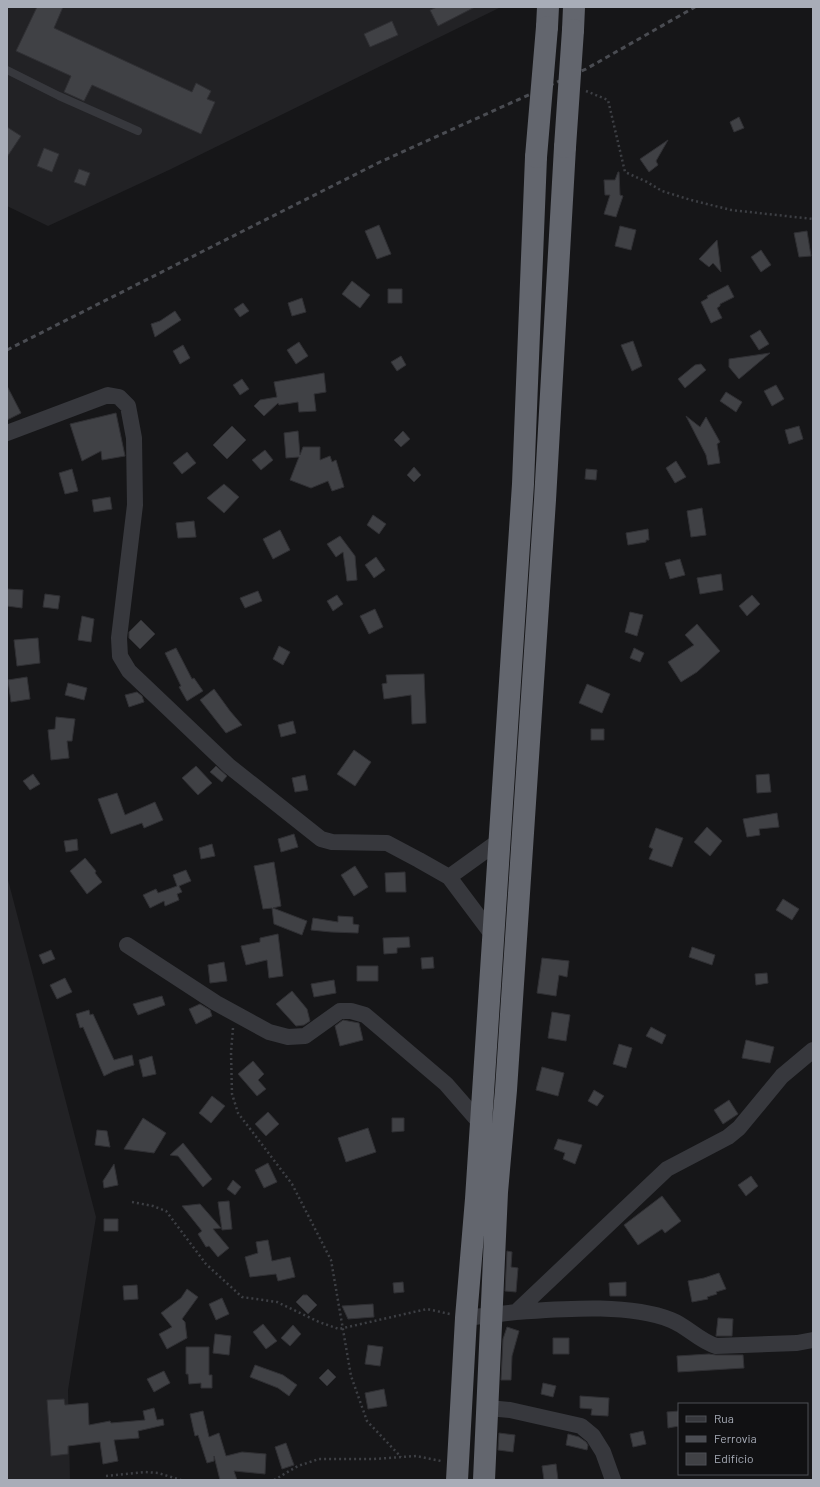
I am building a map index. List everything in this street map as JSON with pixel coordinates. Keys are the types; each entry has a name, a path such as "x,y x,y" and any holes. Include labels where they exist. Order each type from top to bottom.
{"highway":[{"path":"484,1480 498,1192 544,508 574,7"},
{"path":"458,1472 466,1318 476,1199 480,1123 494,937 523,484 536,157 547,17"}],"street":[{"path":"7,433 108,395 119,397 128,406 134,438 135,504 119,638 120,656 129,671 229,766 321,839 332,842 387,843 449,877 494,937"},
{"path":"449,877 499,841"},
{"path":"127,945 235,1013 269,1032 288,1037 305,1036 340,1011 352,1011 365,1015 446,1084 480,1123"},
{"path":"516,1312 667,1169 728,1137 739,1128 782,1076 813,1050"},
{"path":"466,1318 516,1312 572,1308 620,1310 656,1315 678,1323 708,1344 716,1346 797,1343 813,1340"},
{"path":"488,1408 510,1410 581,1426 593,1436 603,1452 613,1480"}],"lane":[{"path":"7,70 59,96 138,131"}],"path":[{"path":"583,98 584,90 608,100 625,172 662,191 731,210 813,218"},
{"path":"235,1013 231,1052 232,1094 238,1113 292,1184 331,1260 350,1376 367,1421 401,1457"},
{"path":"132,1202 153,1206 166,1211 206,1264 242,1297 277,1302 339,1329 384,1320 404,1312 427,1309 466,1318"},
{"path":"274,1480 298,1466 320,1459 416,1456 458,1472"},
{"path":"106,1476 145,1472 181,1480"}],"shaded area":[{"path":"7,7 501,7 169,170 48,226 7,206"},
{"path":"7,876 96,1217 68,1390 70,1480 7,1480"}],"building":[{"path":"37,7 63,7 54,28 192,92 196,83 211,91 207,99 215,102 201,134 92,85 84,101 64,92 71,76 16,51"},
{"path":"437,7 475,7 438,26 430,10"},
{"path":"392,21 398,35 370,47 364,34"},
{"path":"739,117 744,128 734,132 730,122"},
{"path":"7,127 21,136 7,157"},
{"path":"668,140 656,161 658,165 649,172 640,159"},
{"path":"44,148 59,154 52,172 37,166"},
{"path":"79,169 90,173 85,186 74,182"},
{"path":"618,172 620,195 623,196 616,217 604,214 610,195 605,195 604,180 615,180"},
{"path":"379,225 391,254 377,259 365,231"},
{"path":"620,226 636,230 631,250 615,246"},
{"path":"807,231 811,256 799,257 794,233"},
{"path":"717,240 721,272 713,263 709,267 699,259"},
{"path":"761,250 771,265 761,272 751,257"},
{"path":"352,281 370,295 360,308 342,294"},
{"path":"728,285 734,297 720,304 717,308 722,318 711,323 701,302 708,298 707,296"},
{"path":"388,289 402,289 402,303 388,303"},
{"path":"302,298 306,312 292,316 288,303"},
{"path":"243,303 249,311 240,317 234,309"},
{"path":"175,311 181,320 155,337 151,324 160,321"},
{"path":"760,330 769,344 759,350 750,336"},
{"path":"633,341 642,366 632,371 621,345"},
{"path":"299,342 308,356 296,364 287,350"},
{"path":"183,345 190,358 180,364 173,351"},
{"path":"770,353 739,379 729,367 729,359"},
{"path":"401,356 406,365 397,371 391,362"},
{"path":"701,364 706,370 685,388 678,379 695,365"},
{"path":"324,373 326,392 314,394 316,411 299,412 298,402 279,405 278,403 264,416 254,406 260,400 277,397 274,382"},
{"path":"242,379 249,389 240,395 233,385"},
{"path":"776,385 784,399 772,406 764,391"},
{"path":"7,386 21,413 7,420"},
{"path":"726,392 742,402 736,412 720,401"},
{"path":"116,413 125,456 102,460 101,451 82,461 70,424"},
{"path":"686,416 700,427 706,417 720,442 717,444 720,463 708,465 706,455"},
{"path":"232,426 246,440 227,459 213,445"},
{"path":"799,426 803,439 789,444 785,430"},
{"path":"298,431 300,455 303,447 320,447 320,460 330,456 332,462 336,460 344,487 332,491 328,481 311,488 290,480 299,457 286,458 284,433"},
{"path":"403,431 410,439 401,447 394,440"},
{"path":"265,450 273,460 261,470 252,460"},
{"path":"187,452 196,463 182,474 173,463"},
{"path":"676,461 686,477 675,483 666,468"},
{"path":"414,467 421,475 414,482 407,475"},
{"path":"72,469 78,491 65,494 59,473"},
{"path":"586,469 597,470 596,480 585,479"},
{"path":"224,484 239,497 224,513 207,498"},
{"path":"110,497 112,509 94,512 92,500"},
{"path":"702,508 706,535 691,537 687,511"},
{"path":"373,515 386,524 379,534 367,525"},
{"path":"194,521 196,537 178,538 176,523"},
{"path":"648,529 649,540 646,540 646,542 628,545 626,533"},
{"path":"280,530 290,550 273,559 263,539"},
{"path":"340,536 355,556 357,580 347,581 343,552 336,557 327,544"},
{"path":"376,557 385,570 374,578 365,565"},
{"path":"680,559 685,575 670,579 665,563"},
{"path":"721,574 723,590 700,594 697,578"},
{"path":"7,589 23,590 22,608 7,606"},
{"path":"258,591 262,601 245,608 240,598"},
{"path":"45,594 60,596 58,609 43,607"},
{"path":"337,595 343,604 333,611 327,601"},
{"path":"752,595 760,604 747,616 739,606"},
{"path":"375,609 383,627 369,634 360,616"},
{"path":"630,612 643,615 637,636 625,632"},
{"path":"82,616 94,619 91,642 78,640"},
{"path":"141,620 155,634 140,649 129,638 129,632"},
{"path":"697,624 720,651 697,672 681,682 668,662 694,645 685,635"},
{"path":"38,638 40,663 17,666 14,640"},
{"path":"279,646 290,652 283,665 273,659"},
{"path":"176,648 192,679 194,678 203,691 187,701 179,687 181,686 165,653"},
{"path":"634,648 644,653 640,662 630,658"},
{"path":"424,674 426,723 412,724 411,695 384,699 382,684 387,683 386,675"},
{"path":"27,677 30,699 11,702 8,680"},
{"path":"68,683 87,688 84,700 65,695"},
{"path":"587,684 610,694 602,713 579,703"},
{"path":"214,689 242,725 226,733 200,700"},
{"path":"137,692 142,696 144,702 129,707 125,695"},
{"path":"56,717 75,719 72,741 67,741 69,758 51,760 48,730 55,729"},
{"path":"293,721 296,733 281,737 278,725"},
{"path":"591,729 604,729 604,740 591,740"},
{"path":"354,750 371,762 355,786 337,774"},
{"path":"196,766 212,783 198,795 182,778"},
{"path":"216,766 227,776 222,782 210,772"},
{"path":"33,774 40,784 30,790 23,781"},
{"path":"769,774 771,792 757,793 756,775"},
{"path":"305,775 308,790 295,792 292,778"},
{"path":"117,793 125,815 155,802 163,820 144,828 142,823 111,834 98,799"},
{"path":"777,813 779,827 759,829 760,835 747,837 743,819"},
{"path":"707,827 722,841 710,856 694,842"},
{"path":"656,828 683,838 672,867 649,859 653,849 649,847"},
{"path":"294,834 298,847 281,852 278,839"},
{"path":"77,839 78,850 66,852 64,841"},
{"path":"212,844 215,856 201,859 199,848"},
{"path":"85,858 96,871 95,873 102,882 87,894 70,871"},
{"path":"274,862 281,906 273,908 307,921 302,935 274,924 272,908 263,909 254,866"},
{"path":"355,866 368,887 354,896 341,875"},
{"path":"186,870 191,881 179,886 182,892 177,894 179,900 165,906 164,901 150,908 143,895 156,889 158,893 177,886 173,875"},
{"path":"405,872 406,892 386,892 385,873"},
{"path":"783,899 799,909 792,920 776,910"},
{"path":"338,916 353,917 353,924 359,925 358,933 311,930 313,918 338,922"},
{"path":"278,934 283,976 269,978 267,960 246,965 241,946 260,942 260,938"},
{"path":"409,937 410,947 397,948 397,953 384,954 383,938"},
{"path":"692,947 715,955 712,965 689,957"},
{"path":"51,950 55,959 43,964 39,955"},
{"path":"433,957 434,968 422,969 421,958"},
{"path":"542,958 569,961 567,977 559,975 556,996 537,993"},
{"path":"224,962 227,981 210,983 208,965"},
{"path":"357,966 378,966 378,981 357,981"},
{"path":"767,973 768,983 756,985 755,974"},
{"path":"65,978 72,992 57,999 50,985"},
{"path":"334,980 336,993 314,997 311,984"},
{"path":"292,991 307,1009 310,1021 304,1025 296,1026 276,1004"},
{"path":"162,996 165,1005 138,1015 133,1004"},
{"path":"200,1004 210,1010 212,1016 196,1024 189,1009"},
{"path":"89,1010 90,1015 93,1014 114,1060 132,1055 134,1065 114,1071 104,1076 83,1027 80,1028 76,1014"},
{"path":"552,1012 570,1015 566,1041 548,1038"},
{"path":"343,1020 359,1023 363,1040 340,1046 335,1026"},
{"path":"651,1027 666,1035 662,1044 646,1036"},
{"path":"746,1040 774,1047 770,1063 742,1058"},
{"path":"619,1044 632,1048 626,1068 613,1064"},
{"path":"152,1056 156,1074 143,1077 139,1060"},
{"path":"253,1061 264,1074 258,1080 266,1089 257,1096 238,1074"},
{"path":"542,1067 564,1073 558,1096 536,1090"},
{"path":"594,1090 604,1096 597,1106 588,1101"},
{"path":"212,1096 225,1106 211,1123 199,1113"},
{"path":"729,1100 738,1114 723,1124 714,1110"},
{"path":"268,1112 279,1124 266,1136 255,1124"},
{"path":"143,1118 166,1133 154,1153 124,1149"},
{"path":"392,1118 404,1118 404,1131 392,1132"},
{"path":"368,1128 376,1152 346,1162 338,1138"},
{"path":"97,1130 107,1131 110,1147 95,1145"},
{"path":"558,1139 582,1145 575,1164 563,1159 565,1153 554,1149"},
{"path":"183,1143 212,1179 203,1187 178,1156 170,1155"},
{"path":"268,1163 277,1182 264,1188 255,1170"},
{"path":"114,1164 118,1185 104,1188 103,1181"},
{"path":"751,1176 758,1186 746,1196 738,1185"},
{"path":"233,1180 241,1187 235,1195 227,1189"},
{"path":"662,1196 681,1221 665,1233 662,1229 638,1245 624,1225"},
{"path":"229,1201 232,1229 222,1230 218,1202"},
{"path":"200,1204 221,1228 213,1229 229,1248 218,1257 209,1246 206,1247 198,1234 202,1231 182,1206"},
{"path":"104,1219 118,1219 118,1231 104,1231"},
{"path":"268,1240 272,1261 290,1257 295,1277 278,1281 276,1274 250,1277 245,1257 258,1253 256,1242"},
{"path":"507,1251 512,1252 511,1267 518,1268 516,1292 505,1291"},
{"path":"719,1273 726,1289 707,1297 708,1299 692,1302 688,1281"},
{"path":"403,1282 404,1292 394,1293 393,1283"},
{"path":"626,1282 626,1296 610,1296 609,1283"},
{"path":"137,1285 138,1299 124,1300 123,1286"},
{"path":"187,1289 198,1297 182,1319 185,1322 187,1338 167,1349 159,1334 172,1327 161,1313 181,1298"},
{"path":"303,1295 307,1295 317,1305 308,1314 296,1302"},
{"path":"222,1298 229,1314 216,1320 209,1304"},
{"path":"373,1304 374,1317 348,1319 342,1306"},
{"path":"718,1318 733,1319 732,1336 716,1336"},
{"path":"263,1324 277,1341 266,1349 253,1332"},
{"path":"293,1325 301,1334 290,1346 281,1338"},
{"path":"507,1327 519,1331 512,1356 511,1380 501,1380 503,1339"},
{"path":"215,1334 231,1336 229,1355 213,1353"},
{"path":"553,1338 569,1338 569,1354 553,1354"},
{"path":"368,1345 383,1347 380,1366 365,1364"},
{"path":"186,1347 209,1347 209,1375 212,1375 212,1388 201,1388 201,1383 189,1384 188,1374 186,1374"},
{"path":"709,1354 743,1355 744,1368 678,1372 677,1356"},
{"path":"255,1365 283,1375 297,1385 289,1396 278,1388 250,1377"},
{"path":"328,1369 336,1377 327,1386 319,1378"},
{"path":"164,1371 170,1383 154,1392 147,1379"},
{"path":"543,1383 556,1386 553,1397 541,1394"},
{"path":"384,1389 387,1406 368,1409 365,1393"},
{"path":"580,1396 609,1398 608,1416 591,1415 592,1409 580,1408"},
{"path":"64,1399 65,1405 88,1403 89,1425 110,1421 111,1423 145,1420 143,1411 154,1408 157,1420 163,1419 164,1425 138,1431 139,1438 114,1440 118,1461 103,1464 100,1442 68,1446 68,1454 51,1456 47,1400"},
{"path":"203,1411 209,1437 219,1433 226,1456 242,1452 266,1454 265,1474 234,1471 237,1480 220,1480 214,1456 214,1461 207,1463 198,1435 195,1436 190,1414"},
{"path":"678,1411 678,1426 668,1428 667,1412"},
{"path":"643,1431 646,1444 633,1447 630,1434"},
{"path":"499,1433 515,1435 513,1452 498,1450"},
{"path":"568,1434 579,1437 586,1442 588,1445 587,1450 566,1445"},
{"path":"286,1443 294,1465 282,1469 275,1447"},
{"path":"556,1464 558,1480 544,1480 542,1466"}],"railway":[{"path":"7,350 380,162 586,69 695,7"}]}
